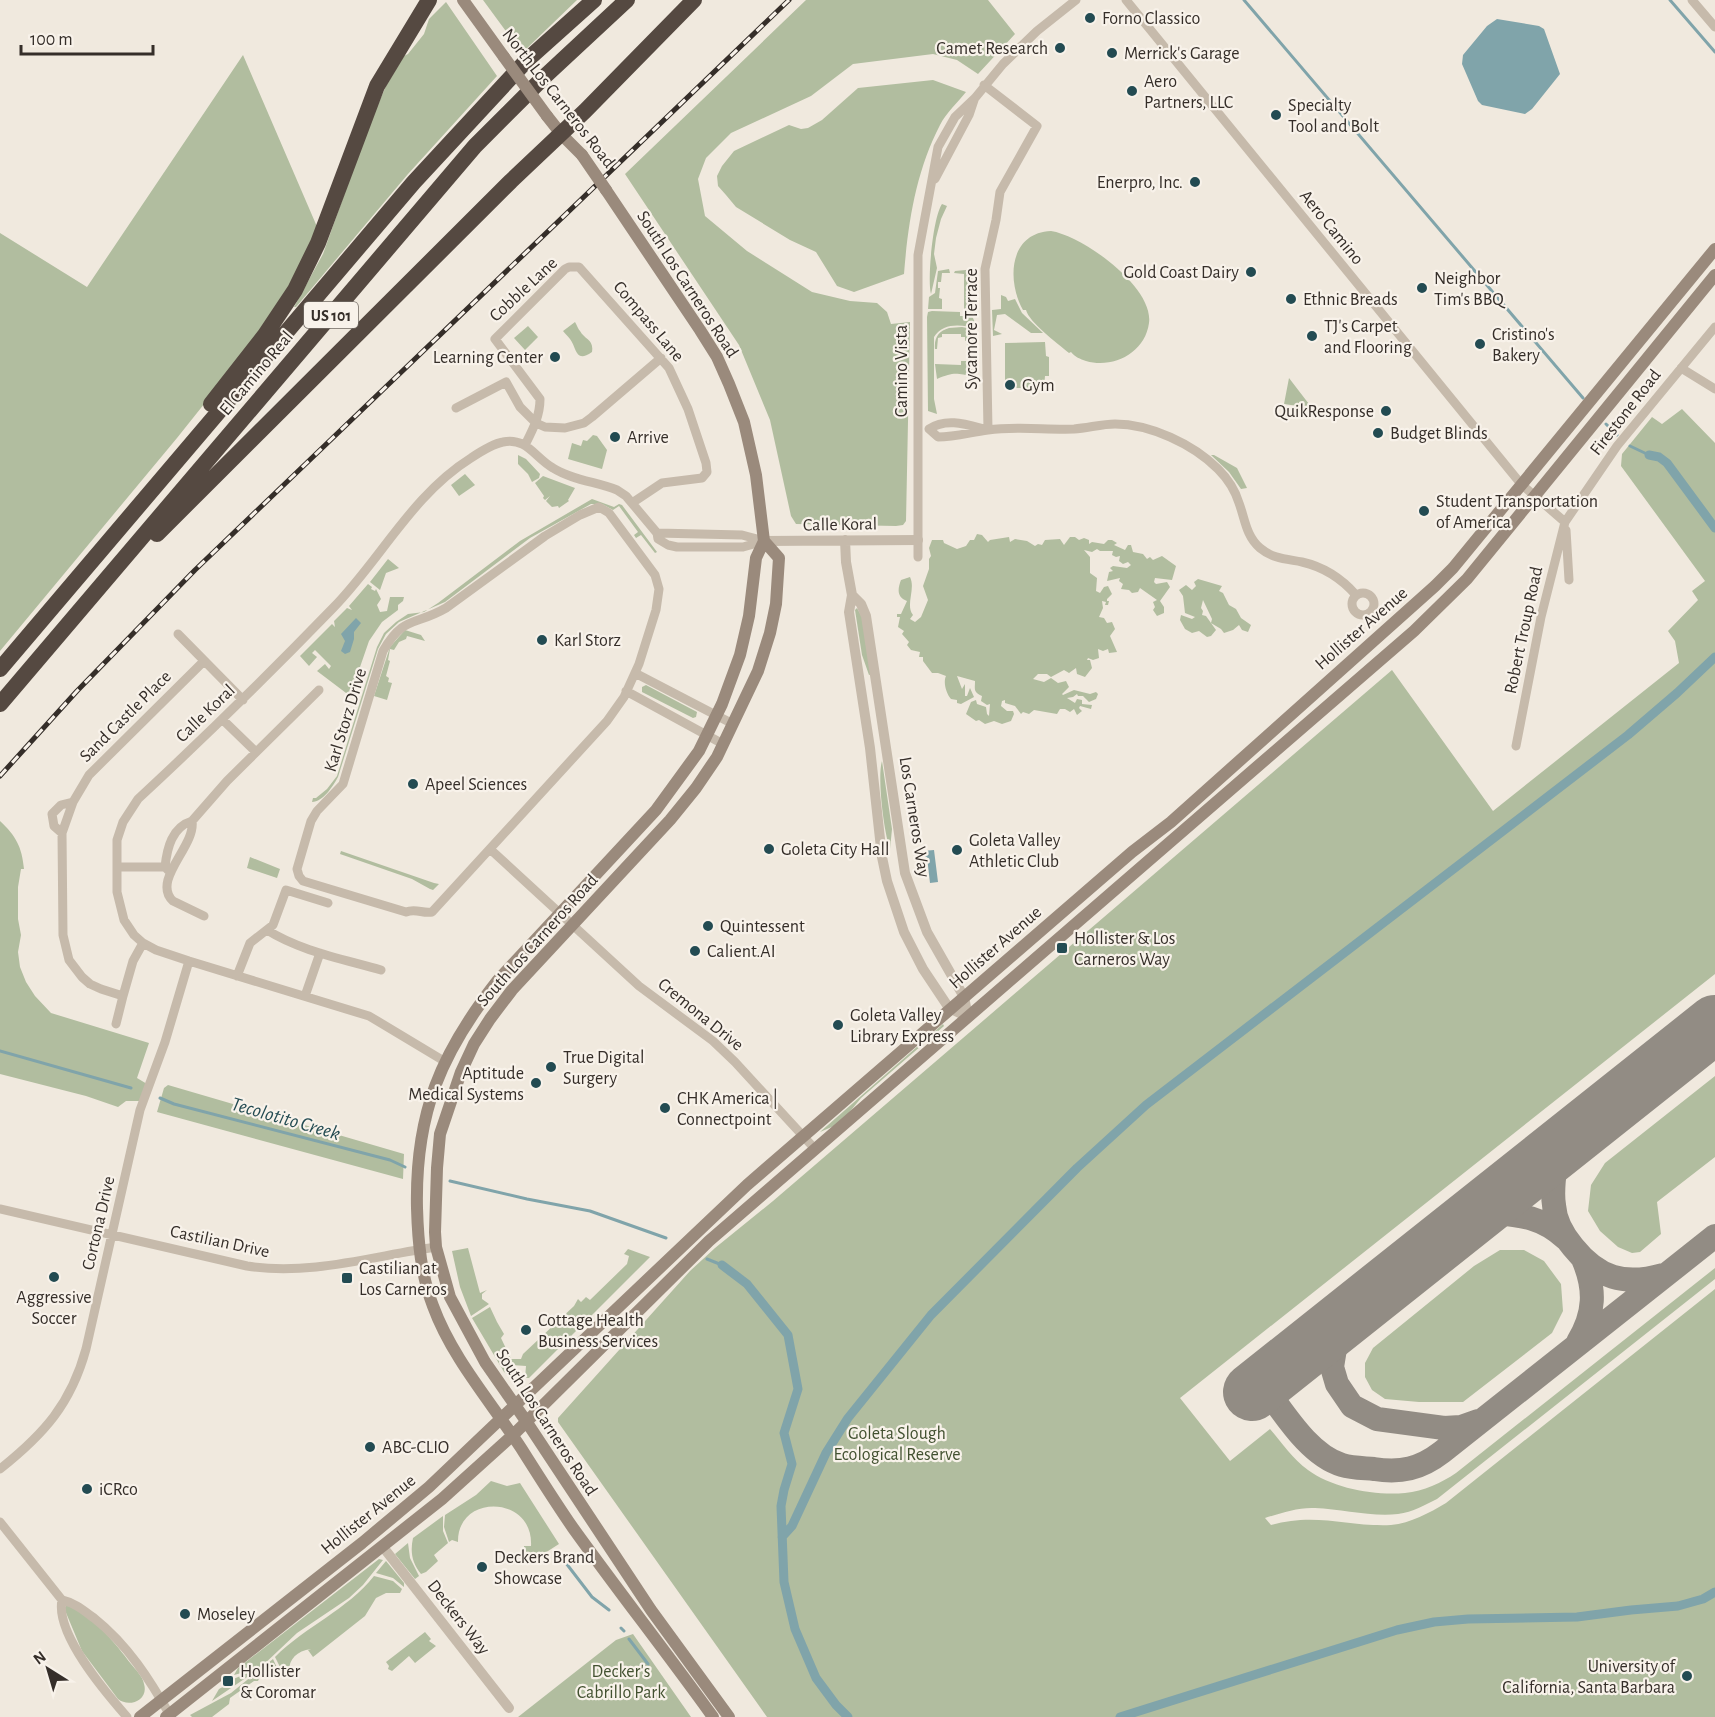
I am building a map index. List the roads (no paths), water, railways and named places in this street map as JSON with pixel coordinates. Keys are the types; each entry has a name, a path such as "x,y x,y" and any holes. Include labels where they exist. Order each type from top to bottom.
{"highway":[{"path":"87,564 265,335 295,290 318,243 377,86 429,0"},
{"name":"El Camino Real","path":"0,669 429,164 527,60 594,0"},
{"name":"El Camino Real","path":"0,704 475,146 542,79 627,0"},
{"path":"51,644 69,634 142,550 503,189 562,135 694,0"}],"main road":[{"name":"North Los Carneros Road","path":"463,0 547,116 582,155 606,190"},
{"name":"South Los Carneros Road","path":"606,190 717,357 744,422 756,475 764,541 756,558 749,616 740,655 717,716 682,777 656,810 498,980 471,1016 444,1061 425,1116 418,1162 420,1250 433,1307 458,1356 513,1435 571,1525 713,1717"},
{"name":"Hollister Avenue","path":"140,1717 429,1487 502,1420 682,1245 802,1136 1132,852 1171,822 1402,617 1453,568 1715,249"},
{"name":"Hollister Avenue","path":"169,1716 442,1499 513,1435 709,1241 1414,631 1467,579 1715,275"},
{"name":"South Los Carneros Road","path":"729,1717 644,1600 485,1362 450,1297 436,1247 436,1168 440,1134 461,1072 474,1044 504,999 670,820 696,788 723,744 758,671 776,604 779,558 764,541"}],"street":[{"name":"Camino Vista","path":"918,557 918,255 940,142 955,117 975,99 984,86 1028,39 1076,0"},
{"name":"Aero Camino","path":"1126,0 1521,484 1565,522"},
{"path":"1692,0 1715,27"},
{"name":"Sycamore Terrace","path":"984,86 1037,126 1000,192 985,268 988,430"},
{"name":"Cobble Lane","path":"536,423 540,410 540,399 537,392 495,339 565,269 575,266"},
{"name":"Compass Lane","path":"575,266 583,269 671,372 688,409 703,451 706,475 698,479 662,483 632,503"},
{"name":"Firestone Road","path":"1565,522 1626,434 1715,327"},
{"path":"499,372 520,407 536,423 556,428 584,423 661,358"},
{"path":"1681,368 1715,389"},
{"path":"456,408 506,382"},
{"path":"918,429 929,429 938,423 958,422 988,430"},
{"path":"525,445 536,423"},
{"path":"929,429 938,437 959,436 988,430 1076,429 1116,424 1141,427 1172,438 1211,463 1225,477 1235,493 1249,534 1260,548 1278,558 1322,568 1356,595"},
{"name":"Calle Koral","path":"444,1061 369,1016 189,961 143,943 134,935 124,920 117,892 117,840 123,822 138,799 223,720 350,590 407,516 446,475 465,461 496,444 509,441 525,445 554,469 617,490 632,503 657,533 658,538 668,545 743,547 764,541 918,540"},
{"name":"Karl Storz Drive","path":"599,507 609,513 658,582 656,610 642,657 626,691 607,721 432,912 413,910 406,912 303,881 299,876 297,869 311,822 317,811 342,784 383,651 392,636 410,622 446,608 544,536 599,507"},
{"path":"1565,522 1569,580"},
{"name":"Robert Troup Road","path":"1516,746 1541,617 1565,522"},
{"name":"Los Carneros Way","path":"845,540 852,595 849,612 870,748 882,857 893,901 908,941 923,969 950,1008 968,1017"},
{"name":"Los Carneros Way","path":"852,595 861,604 866,616 905,873 927,932 964,997 968,1017"},
{"path":"178,634 243,700"},
{"name":"Sand Castle Place","path":"123,996 90,984 69,960 63,935 62,833 73,802 90,775 204,661"},
{"path":"635,673 733,724"},
{"path":"204,916 169,898 166,888 167,851 172,837 185,824 192,821 256,752 319,690"},
{"path":"626,691 723,744"},
{"path":"223,720 256,752"},
{"path":"870,748 887,745"},
{"path":"62,833 54,825 52,814 61,804 73,802"},
{"path":"117,867 168,869 175,867 194,829 192,821"},
{"name":"Cremona Drive","path":"490,850 639,986 713,1041 814,1149"},
{"path":"237,976 250,943 273,925 277,918 286,890 328,903"},
{"path":"267,930 278,937 320,952 381,970"},
{"path":"116,1024 133,961 143,943"},
{"path":"305,996 320,952"},
{"name":"Cortona Drive","path":"0,1469 36,1439 51,1421 73,1385 86,1349 141,1110 189,961"},
{"name":"Castilian Drive","path":"0,1209 247,1266 277,1270 311,1268 436,1247"},
{"path":"0,1522 62,1600 73,1603 112,1632 151,1682 169,1716"},
{"name":"Deckers Way","path":"383,1547 509,1708"},
{"path":"62,1600 60,1611 79,1656 127,1717"}],"water":[{"path":"1497,19 1539,26 1544,29 1560,74 1532,109 1525,114 1482,105 1478,101 1462,64 1463,55 1487,26"},
{"path":"356,618 361,623 354,632 350,652 345,654 341,651 345,641 341,634"},
{"path":"934,850 938,882 930,883 927,857 924,856 923,851"}],"waterway":[{"path":"1244,0 1583,398"},
{"path":"1670,0 1715,52"},
{"path":"1606,424 1617,435"},
{"path":"1630,446 1649,455"},
{"path":"1649,455 1659,457 1667,463 1715,528"},
{"path":"782,1537 792,1526 826,1453 848,1418 931,1315 1077,1168 1146,1105 1628,735 1715,657"},
{"name":"Tecolotito Creek","path":"0,1051 131,1088"},
{"name":"Tecolotito Creek","path":"160,1098 174,1104 390,1160 405,1167"},
{"path":"450,1181 590,1211 666,1238"},
{"path":"707,1259 722,1265"},
{"path":"722,1265 747,1284 788,1335 798,1389 784,1433 792,1464 781,1506 784,1582 795,1629 816,1678 848,1717"},
{"path":"559,1554 592,1597 609,1610"},
{"path":"1120,1717 1397,1630 1434,1622 1468,1619 1577,1617 1678,1606 1703,1599 1715,1592"},
{"path":"621,1628 624,1631"},
{"path":"629,1639 648,1664"}],"railway":[{"path":"0,776 77,691 195,570 789,0"}],"place":[{"name":"Forno Classico","path":"1090,18"},
{"name":"Camet Research","path":"1060,48"},
{"name":"Merrick's Garage","path":"1112,53"},
{"name":"Aero Partners, LLC","path":"1132,91"},
{"name":"Specialty Tool and Bolt","path":"1276,115"},
{"name":"Enerpro, Inc.","path":"1195,182"},
{"name":"Gold Coast Dairy","path":"1251,272"},
{"name":"Neighbor Tim's BBQ","path":"1422,288"},
{"name":"Ethnic Breads","path":"1291,299"},
{"name":"TJ's Carpet and Flooring","path":"1312,336"},
{"name":"Cristino's Bakery","path":"1480,344"},
{"name":"Learning Center","path":"555,357"},
{"name":"Gym","path":"1010,385"},
{"name":"QuikResponse","path":"1386,411"},
{"name":"Budget Blinds","path":"1378,433"},
{"name":"Arrive","path":"615,437"},
{"name":"Student Transportation of America","path":"1424,511"},
{"name":"Karl Storz","path":"542,640"},
{"name":"Apeel Sciences","path":"413,784"},
{"name":"Goleta City Hall","path":"769,849"},
{"name":"Goleta Valley Athletic Club","path":"957,850"},
{"name":"Quintessent","path":"708,926"},
{"name":"Hollister & Los Carneros Way","path":"1062,948"},
{"name":"Calient.AI","path":"695,951"},
{"name":"Goleta Valley Library Express","path":"838,1025"},
{"name":"True Digital Surgery","path":"551,1067"},
{"name":"Aptitude Medical Systems","path":"536,1083"},
{"name":"CHK America | Connectpoint","path":"665,1108"},
{"name":"Aggressive Soccer","path":"54,1277"},
{"name":"Castilian at Los Carneros","path":"347,1278"},
{"name":"Cottage Health Business Services","path":"526,1330"},
{"name":"ABC-CLIO","path":"370,1447"},
{"name":"iCRco","path":"87,1489"},
{"name":"Deckers Brand Showcase","path":"482,1567"},
{"name":"Moseley","path":"185,1614"},
{"name":"University of California, Santa Barbara","path":"1687,1676"},
{"name":"Hollister & Coromar","path":"228,1681"}],"park label":[{"name":"Goleta Slough Ecological Reserve","path":"897,1443"},
{"name":"Decker's Cabrillo Park","path":"621,1681"}]}
